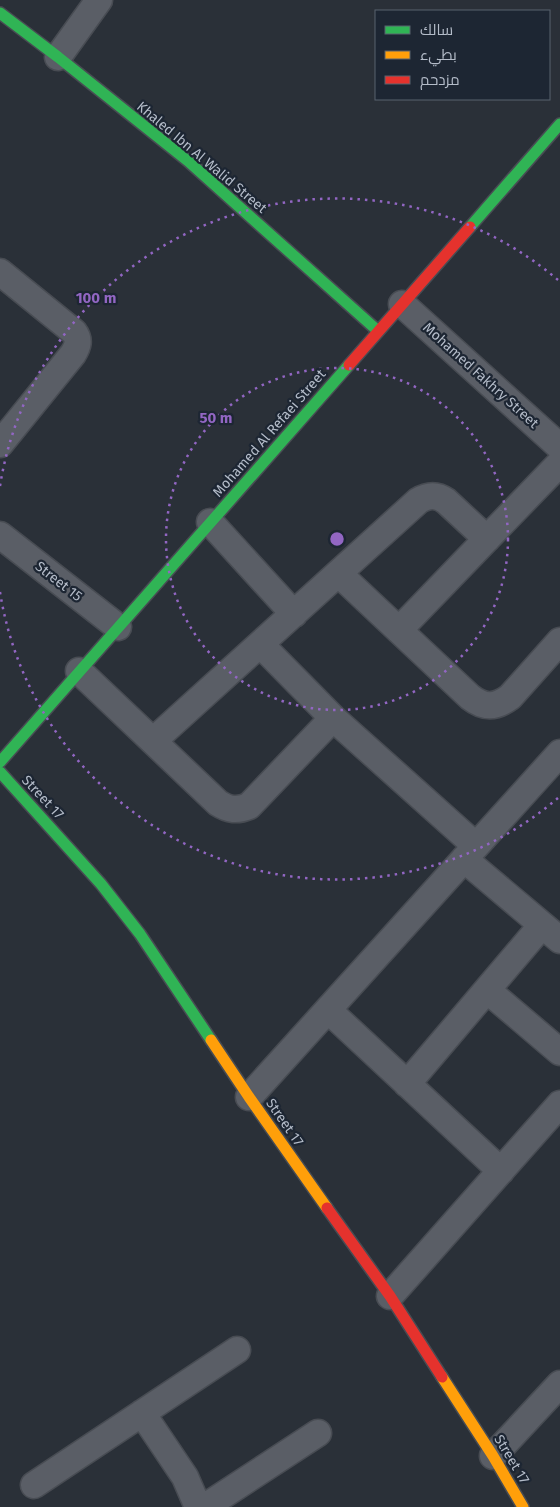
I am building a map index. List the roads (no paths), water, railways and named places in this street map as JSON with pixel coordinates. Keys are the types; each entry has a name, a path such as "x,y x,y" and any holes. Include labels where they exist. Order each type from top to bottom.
{"street":[{"path":"58,56 99,0"},
{"name":"Khaled Ibn Al Walid Street","path":"0,13 58,56 188,161 378,331"},
{"name":"Mohamed Al Refaei Street","path":"0,762 560,124"},
{"path":"0,272 74,332 78,341 78,346 73,354 0,444"},
{"name":"Mohamed Fakhry Street","path":"402,304 560,447"},
{"path":"399,630 560,463"},
{"path":"153,742 418,501 432,495 440,497 487,539"},
{"path":"210,522 294,614"},
{"name":"Street 15","path":"0,535 118,627"},
{"path":"339,574 470,697 485,706 494,705 510,697 560,641"},
{"path":"261,644 333,718 551,932 488,990 407,1084"},
{"path":"79,671 218,803 225,808 233,810 249,806 333,718"},
{"path":"249,1097 560,753"},
{"name":"Street 17","path":"0,772 101,884 136,928 249,1097 390,1296 493,1456 523,1507"},
{"path":"488,990 560,1052"},
{"path":"328,1010 501,1171"},
{"path":"390,1296 560,1104"},
{"path":"34,1485 237,1350"},
{"path":"493,1456 560,1384"},
{"path":"142,1413 185,1477 198,1507"},
{"path":"205,1507 318,1433"}]}
